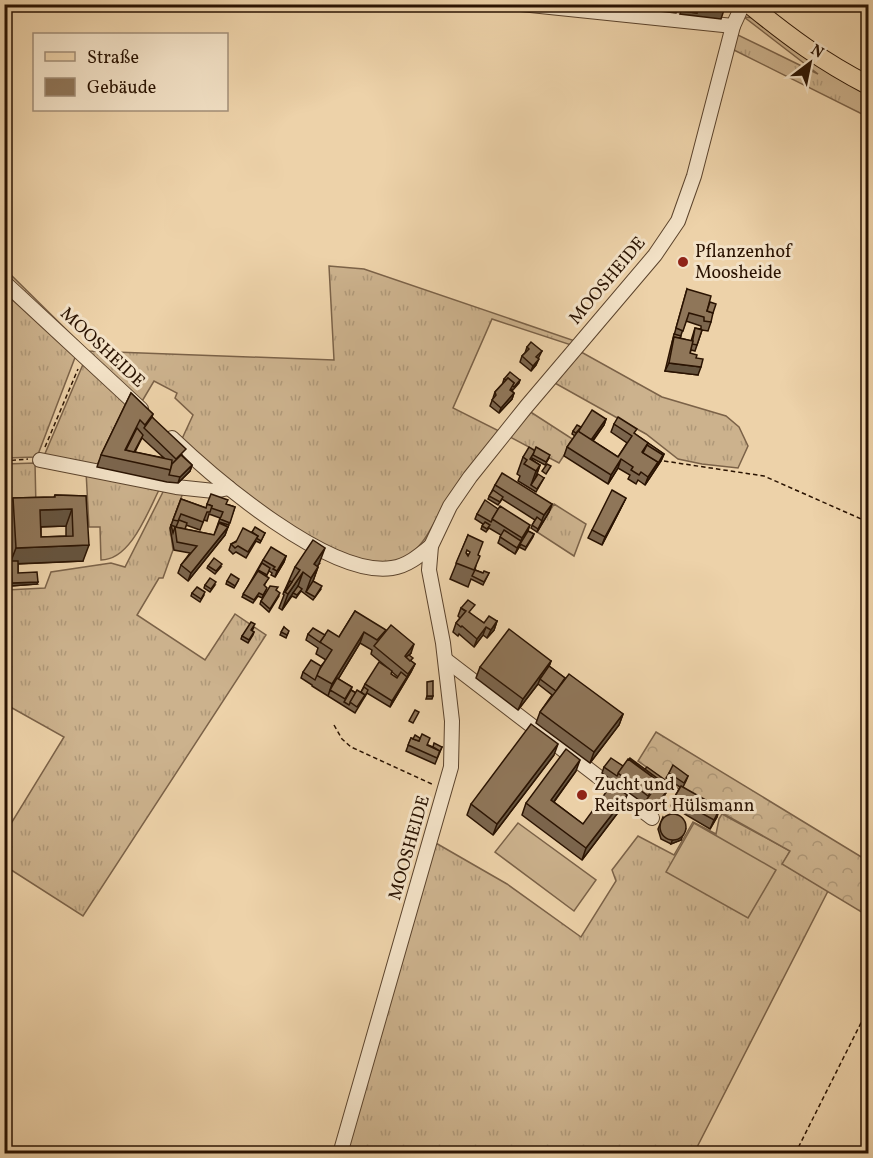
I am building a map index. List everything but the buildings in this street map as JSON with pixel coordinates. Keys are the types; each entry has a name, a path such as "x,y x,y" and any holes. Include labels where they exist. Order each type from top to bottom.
{"main road":[{"path":"748,4 802,47 868,85"}],"street":[{"path":"521,4 733,26"},
{"name":"MOOSHEIDE","path":"340,1154 451,767 453,733 446,660 429,570 431,546 445,514 466,482 526,407 655,255 678,221 694,176 733,26 743,4"},
{"name":"MOOSHEIDE","path":"4,282 206,470 312,545 348,563 373,568 394,568 411,561 431,546"},
{"path":"40,460 176,487 214,491 229,488"},
{"path":"446,660 652,818"}],"path":[{"path":"4,460 40,460 84,356"},
{"path":"664,461 764,476 868,522"},
{"path":"334,725 342,739 351,747 445,790"},
{"path":"795,1154 868,1009"}],"green space":[{"path":"744,17 756,18 868,91 868,117 732,49 736,34 818,74"},
{"path":"329,266 364,269 575,341 571,345 492,319 453,408 499,431 454,492 418,547 408,556 385,564 356,559 324,545 290,526 226,478 181,441 193,415 175,398 177,393 154,381 141,403 5,276 4,268 88,351 334,360"},
{"path":"6,290 76,355 37,457 5,458 4,295"},
{"path":"578,352 662,397 726,416 739,427 748,446 738,468 678,459 646,434 553,382"},
{"path":"84,362 128,403 96,467 44,456"},
{"path":"529,411 574,440 559,463 508,436"},
{"path":"35,463 36,508 7,509 10,583 6,581 7,590 45,588 51,572 111,563 125,567 165,488 184,490 170,528 173,550 163,578 159,578 137,615 205,660 235,614 266,635 83,916 5,866 4,835 64,737 5,704 5,464"},
{"path":"86,471 160,488 137,533 121,552 112,558 101,560 100,527 89,527"},
{"path":"554,504 586,524 574,556 537,532"},
{"path":"656,732 868,861 868,916 782,864 790,851 672,785 638,761"},
{"path":"722,814 790,851 783,864 828,891 694,1153 344,1154 434,842 507,884 581,937 616,881 612,870 638,836 674,855 693,822 716,834"},
{"path":"518,823 596,880 574,911 495,852"},
{"path":"694,823 776,870 748,918 666,872"}],"place":[{"name":"Pflanzenhof Moosheide","path":"683,262"},
{"name":"Zucht und Reitsport Hülsmann","path":"582,795"}]}
